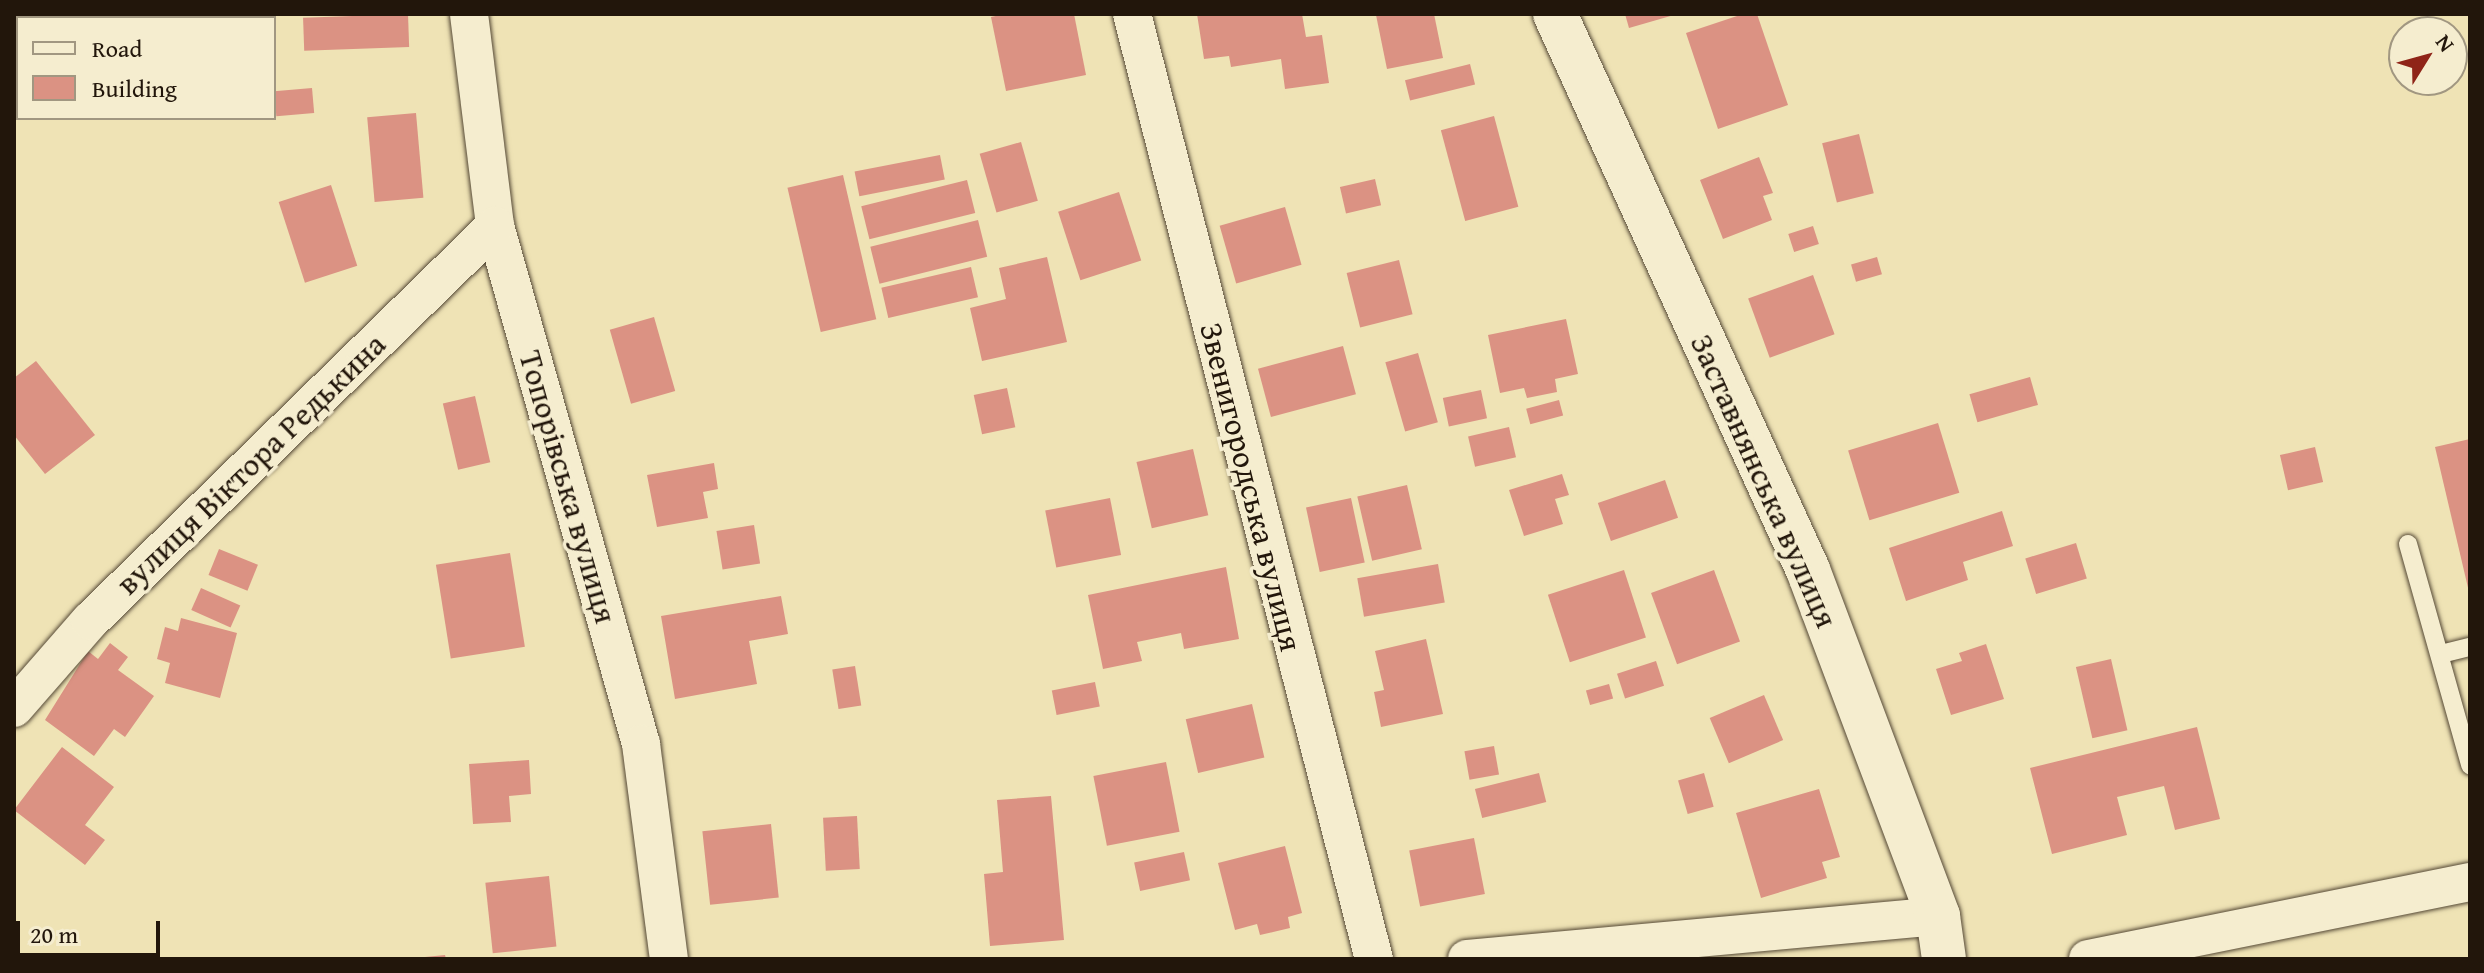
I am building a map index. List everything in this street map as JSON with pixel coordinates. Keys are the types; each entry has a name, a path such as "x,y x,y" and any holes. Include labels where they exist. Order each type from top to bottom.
{"street":[{"name":"Топорівська вулиця","path":"469,14 495,226 641,744 669,959"},
{"name":"Звенигородська вулиця","path":"1132,14 1374,959"},
{"name":"Заставнянська вулиця","path":"1555,14 1808,570 1938,916 1944,959"},
{"name":"вулиця Віктора Редькина","path":"14,708 90,621 495,226"},
{"path":"2088,959 2470,882"},
{"path":"1467,959 1938,916"}],"lane":[{"path":"2408,544 2470,765"},
{"path":"2441,654 2470,647"}],"building":[{"path":"408,14 409,47 304,51 303,18"},
{"path":"1005,14 1074,14 1086,75 1006,91 991,17"},
{"path":"1197,14 1302,14 1306,37 1322,35 1329,83 1285,89 1281,59 1231,67 1229,56 1204,59"},
{"path":"1434,14 1443,58 1387,69 1376,15"},
{"path":"1625,14 1674,14 1674,15 1629,28"},
{"path":"1743,14 1757,14 1788,105 1718,129 1686,33"},
{"path":"1470,64 1475,84 1410,101 1405,80"},
{"path":"312,88 314,113 276,116 276,91"},
{"path":"416,113 423,198 375,202 367,117"},
{"path":"1494,116 1518,207 1465,221 1441,130"},
{"path":"1859,134 1874,193 1837,202 1822,143"},
{"path":"1021,142 1038,201 996,212 980,154"},
{"path":"940,155 945,180 859,196 855,172"},
{"path":"1759,157 1773,193 1763,196 1772,220 1723,239 1700,180"},
{"path":"843,175 876,319 821,332 787,188"},
{"path":"1375,179 1381,205 1346,213 1340,187"},
{"path":"967,180 975,213 869,239 861,206"},
{"path":"331,185 357,266 305,283 279,202"},
{"path":"1119,192 1141,260 1080,280 1058,212"},
{"path":"1285,207 1302,265 1236,283 1220,226"},
{"path":"978,220 987,257 879,284 870,247"},
{"path":"1813,226 1819,244 1794,252 1788,234"},
{"path":"1047,257 1067,342 982,361 970,308 1006,299 999,268"},
{"path":"1877,257 1882,274 1856,282 1851,264"},
{"path":"1399,260 1413,314 1360,327 1347,273"},
{"path":"971,267 978,297 888,318 881,288"},
{"path":"1813,275 1835,334 1770,358 1748,299"},
{"path":"654,317 675,391 631,404 610,330"},
{"path":"1566,319 1578,374 1555,379 1557,392 1527,398 1524,388 1500,393 1488,335"},
{"path":"1343,346 1356,394 1271,417 1258,369"},
{"path":"1418,353 1438,422 1405,432 1385,362"},
{"path":"36,361 95,435 45,474 14,435 14,378"},
{"path":"2030,377 2038,405 1977,422 1969,394"},
{"path":"1007,388 1015,427 982,434 974,395"},
{"path":"1481,390 1487,418 1449,426 1443,398"},
{"path":"475,396 490,462 458,470 443,403"},
{"path":"1559,400 1563,415 1530,424 1526,409"},
{"path":"1938,423 1959,493 1869,520 1848,450"},
{"path":"1509,427 1516,457 1475,467 1468,436"},
{"path":"2470,439 2470,591 2469,592 2435,447"},
{"path":"2315,447 2323,482 2288,490 2280,455"},
{"path":"1193,449 1208,515 1152,528 1136,462"},
{"path":"714,463 718,489 703,492 708,518 657,527 647,475"},
{"path":"1562,474 1569,495 1555,499 1563,524 1524,536 1509,490"},
{"path":"1665,480 1678,518 1611,541 1598,503"},
{"path":"1407,485 1422,549 1372,561 1357,496"},
{"path":"1110,498 1121,555 1056,568 1045,511"},
{"path":"1351,498 1365,563 1320,572 1306,508"},
{"path":"2002,511 2013,546 1963,562 1968,580 1906,601 1889,548"},
{"path":"754,525 760,564 723,569 716,531"},
{"path":"2076,543 2087,578 2036,594 2025,558"},
{"path":"219,549 258,565 247,591 209,575"},
{"path":"510,553 525,647 451,659 436,565"},
{"path":"1438,564 1445,602 1364,617 1357,578"},
{"path":"1226,567 1239,639 1184,649 1181,633 1137,642 1142,661 1103,669 1088,595"},
{"path":"1624,570 1646,638 1570,662 1548,595"},
{"path":"1714,570 1740,641 1677,664 1651,593"},
{"path":"201,588 240,605 231,627 191,610"},
{"path":"781,596 788,634 749,641 757,684 675,699 661,616"},
{"path":"181,618 237,633 220,698 165,683 170,663 157,659 165,627 178,631"},
{"path":"1426,639 1443,714 1381,727 1374,692 1384,690 1375,651"},
{"path":"110,643 128,657 118,670 154,696 125,737 114,729 94,756 45,720 88,651 98,659"},
{"path":"1986,644 2004,699 1951,715 1936,669 1962,661 1959,653"},
{"path":"2111,659 2127,730 2092,738 2076,667"},
{"path":"1656,661 1664,686 1625,698 1617,674"},
{"path":"855,666 861,706 839,709 832,670"},
{"path":"1095,682 1100,707 1057,715 1052,690"},
{"path":"1609,684 1613,698 1590,705 1586,691"},
{"path":"1764,695 1783,740 1729,763 1710,718"},
{"path":"1252,704 1264,758 1198,773 1186,719"},
{"path":"2197,727 2220,819 2175,830 2164,786 2117,797 2127,835 2052,854 2030,768"},
{"path":"1494,746 1499,775 1469,780 1464,751"},
{"path":"62,747 114,787 85,825 105,840 85,865 14,810"},
{"path":"529,760 531,794 509,796 511,822 473,824 469,764"},
{"path":"1166,762 1180,832 1107,846 1093,776"},
{"path":"1539,773 1546,802 1482,818 1475,789"},
{"path":"1704,773 1714,807 1688,814 1678,780"},
{"path":"1819,789 1840,857 1822,862 1827,878 1761,898 1736,813"},
{"path":"1051,796 1064,940 990,946 984,874 1003,872 997,800"},
{"path":"857,816 860,869 826,871 823,818"},
{"path":"771,824 779,898 710,905 702,831"},
{"path":"1474,838 1485,894 1420,907 1409,851"},
{"path":"1285,846 1302,913 1288,917 1290,928 1260,935 1257,924 1235,930 1218,863"},
{"path":"1184,852 1190,880 1140,891 1134,863"},
{"path":"549,876 556,947 493,953 485,883"},
{"path":"445,955 446,959 425,959 425,957"}]}
